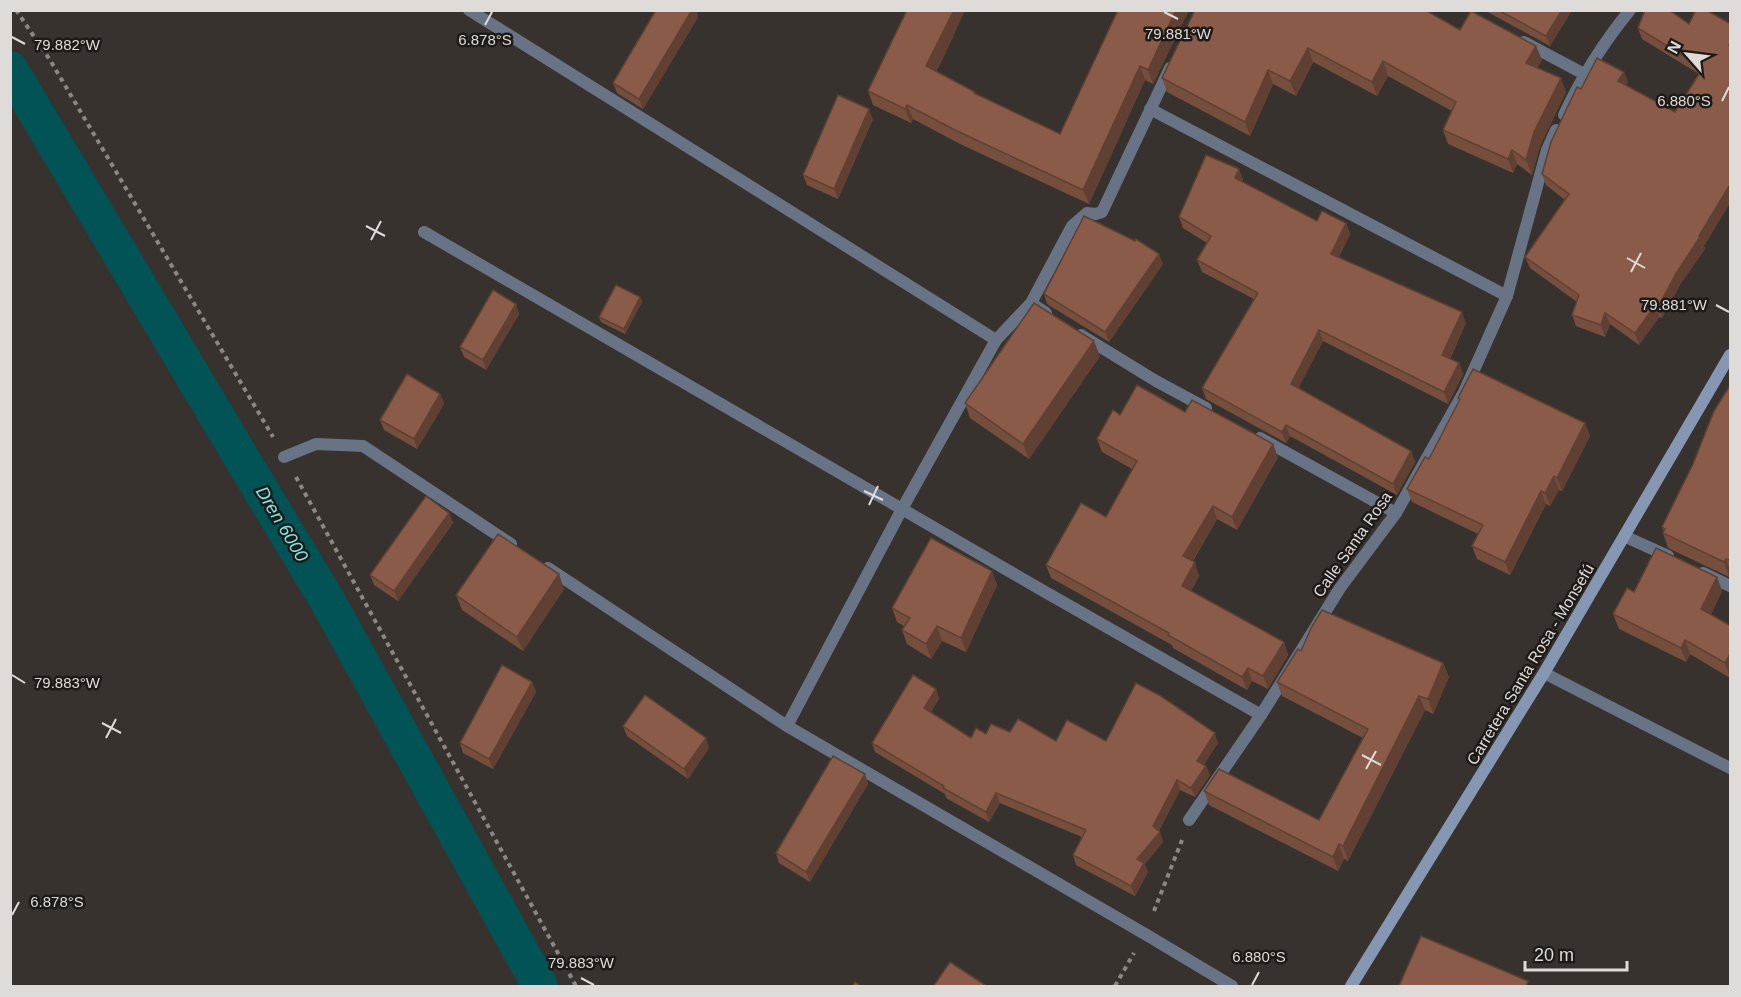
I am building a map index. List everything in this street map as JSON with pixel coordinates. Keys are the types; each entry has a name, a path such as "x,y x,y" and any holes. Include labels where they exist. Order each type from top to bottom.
{"main road":[{"name":"Carretera Santa Rosa - Monsefú","path":"1351,987 1544,674 1731,355"}],"street":[{"path":"469,10 996,340"},
{"name":"Calle Santa Rosa","path":"1189,820 1261,715 1340,588 1396,513 1464,392 1507,296 1547,150 1574,94 1630,10"},
{"path":"1515,37 1586,75"},
{"path":"787,726 902,509 996,340 1031,303 1072,226 1087,213 1102,212 1175,58"},
{"path":"1150,110 1507,296"},
{"path":"424,232 1261,715"},
{"path":"1031,303 1156,381 1218,415"},
{"path":"1250,432 1396,513"},
{"path":"284,457 316,444 363,446 520,550"},
{"path":"1626,537 1731,586"},
{"path":"540,563 787,726 1232,987"},
{"path":"1544,674 1731,768"}],"path":[{"path":"16,10 50,60 284,457 576,987"},
{"path":"1115,987 1145,934 1189,820"}],"building":[{"path":"656,10 692,10 639,99 613,83"},
{"path":"907,10 954,10 926,66 974,93 1060,134 1118,10 1176,10 1148,70 1140,66 1083,190 907,105 905,109 868,91"},
{"path":"1195,10 1425,10 1460,30 1471,11 1536,46 1526,63 1561,78 1534,132 1526,160 1512,150 1508,159 1443,130 1456,102 1383,61 1372,82 1308,48 1290,81 1268,70 1245,122 1162,78"},
{"path":"1498,10 1562,10 1546,36"},
{"path":"1645,10 1669,10 1689,24 1696,10 1706,10 1731,24 1729,45 1731,46 1731,183 1658,307 1655,306 1635,333 1605,313 1601,325 1572,315 1579,295 1525,257 1569,194 1542,174 1551,142 1577,87 1581,89 1597,58 1624,72 1618,81 1675,112 1703,68 1638,28"},
{"path":"838,95 869,109 834,189 803,175"},
{"path":"1206,155 1239,169 1235,178 1317,221 1322,211 1346,223 1331,254 1462,312 1442,355 1459,363 1444,392 1319,330 1291,384 1411,451 1393,484 1286,425 1282,432 1202,388 1258,293 1197,260 1211,236 1179,217"},
{"path":"1084,216 1135,241 1136,239 1159,254 1105,332 1044,294"},
{"path":"616,285 640,297 624,329 599,317"},
{"path":"493,290 516,304 483,360 460,347"},
{"path":"1034,303 1094,341 1023,444 965,403"},
{"path":"1473,369 1585,423 1557,478 1554,476 1545,493 1541,491 1505,562 1472,546 1483,525 1407,489 1425,457 1429,459"},
{"path":"407,374 440,394 414,439 380,420"},
{"path":"1137,385 1185,412 1192,400 1273,444 1232,517 1213,506 1183,556 1195,562 1182,586 1284,642 1263,676 1248,668 1242,677 1168,635 1169,633 1046,565 1081,503 1106,517 1137,461 1097,439 1113,410 1120,415"},
{"path":"1729,387 1731,388 1731,561 1726,559 1724,562 1663,533 1665,529 1662,527 1693,464 1714,411"},
{"path":"426,496 449,513 394,591 370,575"},
{"path":"498,534 559,574 517,637 456,595"},
{"path":"931,538 992,571 961,638 937,626 926,644 902,630 910,618 892,608"},
{"path":"1656,548 1717,577 1701,609 1731,626 1731,653 1725,663 1685,640 1681,648 1613,614 1627,588 1634,592"},
{"path":"1322,610 1443,663 1428,699 1419,696 1343,846 1339,844 1333,857 1204,791 1219,769 1319,820 1368,729 1277,682 1298,649 1301,651"},
{"path":"502,665 532,682 489,759 460,743"},
{"path":"913,675 936,689 924,708 971,738 976,728 986,734 991,724 1010,732 1018,719 1056,741 1067,720 1106,741 1136,683 1159,695 1215,733 1197,761 1206,766 1191,788 1177,780 1153,826 1160,832 1137,859 1144,863 1131,886 1073,855 1086,830 996,793 986,812 872,743"},
{"path":"645,695 706,738 684,769 623,726"},
{"path":"833,756 865,774 806,872 776,853"},
{"path":"1421,936 1528,981 1526,987 1399,986"},
{"path":"950,962 988,987 933,987"},
{"path":"855,982 862,987 852,987"}],"waterway":[{"name":"Dren 6000","path":"10,69 327,600 540,986"}]}
